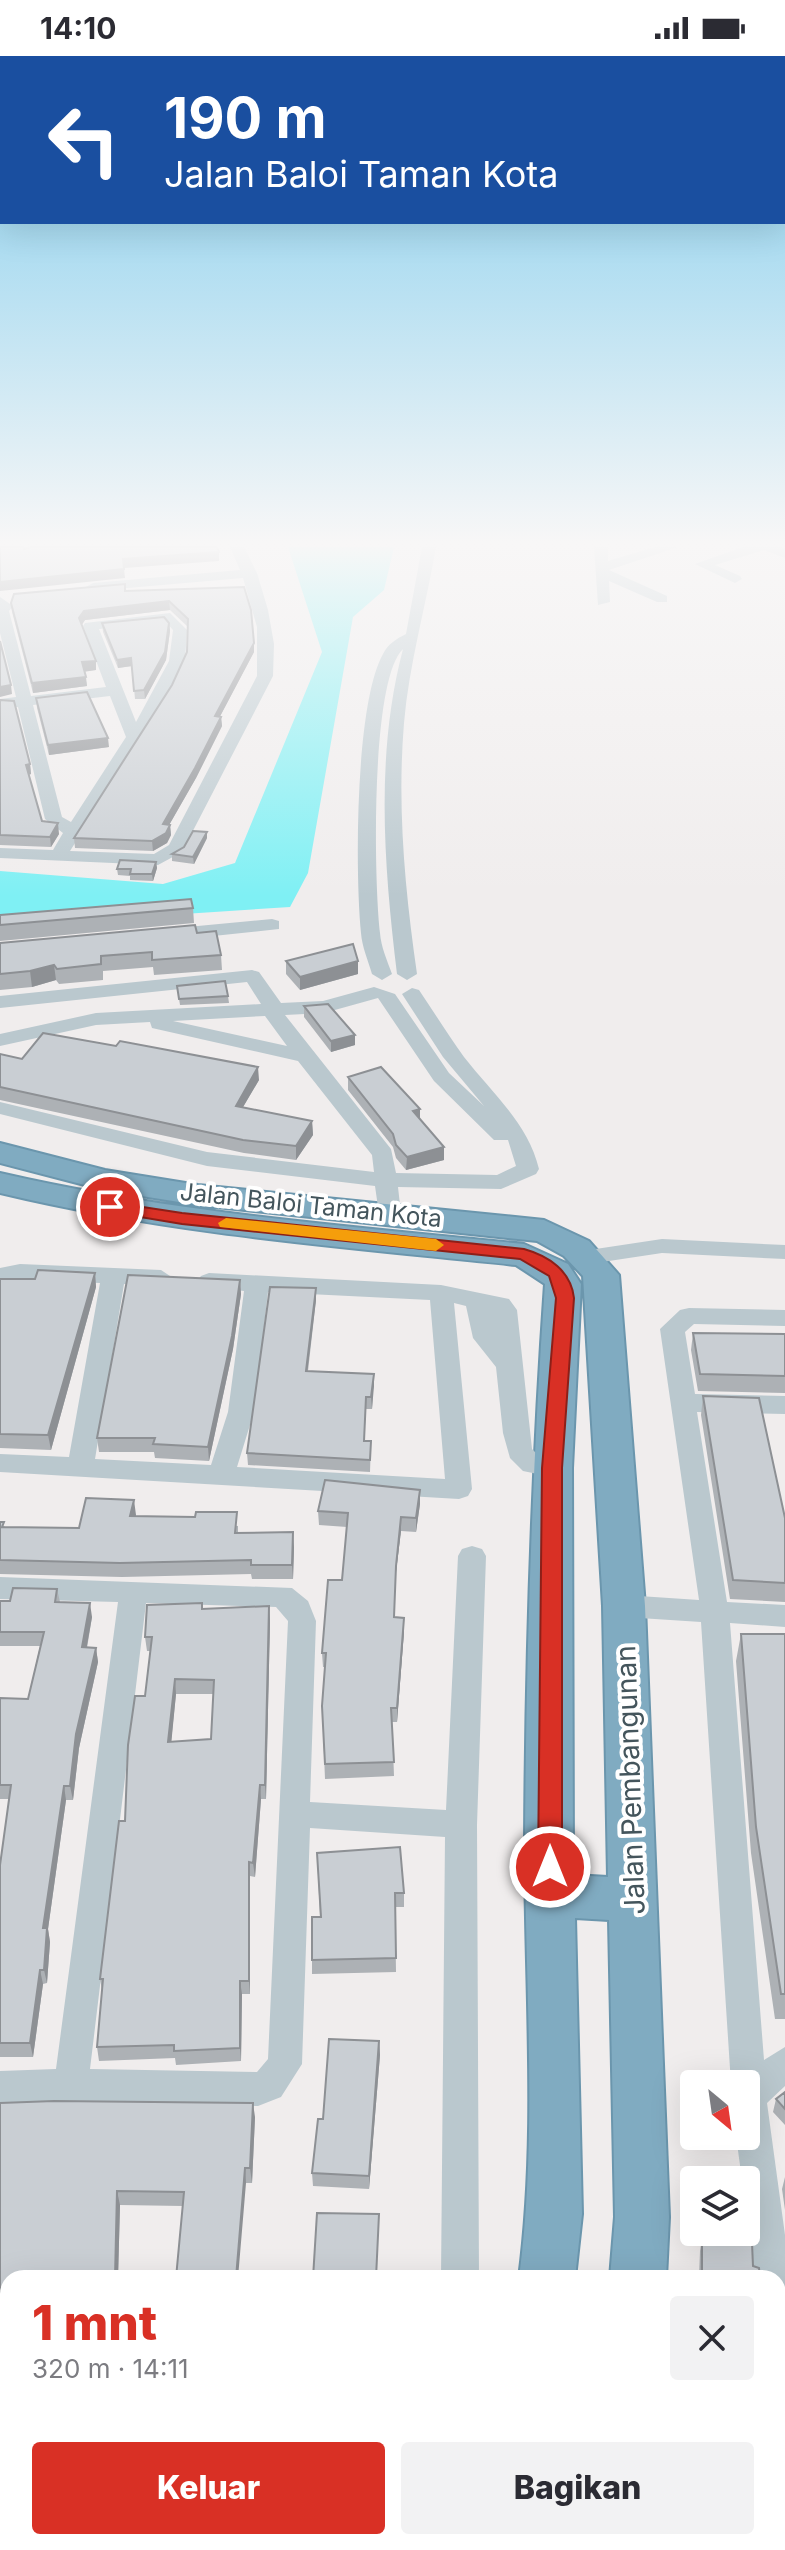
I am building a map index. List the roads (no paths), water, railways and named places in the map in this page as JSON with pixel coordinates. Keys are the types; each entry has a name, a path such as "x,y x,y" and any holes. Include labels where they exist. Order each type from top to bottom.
{"highway":[{"name":"Jalan Baloi Taman Kota","path":"0,1153 104,1180 172,1204 524,1255 555,1272 563,1284 585,1279 569,1242 544,1231 390,1214 172,1204 81,1202 0,1183"},
{"path":"548,2270 555,2214 540,1457 585,1279"},
{"name":"Jalan Pembangunan","path":"585,1279 624,1606 642,2217 639,2270"},
{"path":"550,1895 634,1900"}],"street":[{"path":"18,663 54,819 72,831"},
{"path":"104,663 133,735"},
{"path":"57,857 162,693 176,663"},
{"path":"0,853 158,860 176,848 265,676 267,663"},
{"path":"386,663 380,677 375,725 367,870 370,935 378,988 441,1077 527,1159"},
{"path":"0,1108 207,1159 386,1180 501,1182 528,1169 527,1159 500,1112 464,1071 409,984 393,867 396,725 407,663"},
{"path":"0,704 114,691"},
{"path":"151,936 272,925"},
{"path":"0,1002 252,976 257,979 276,1019 383,1154 390,1214"},
{"path":"0,1040 73,1022 324,1007 378,988 409,984"},
{"path":"125,1017 309,1057"},
{"path":"585,1279 662,1246 785,1252"},
{"path":"0,1276 20,1272 114,1275 441,1293 476,1299 485,1338 511,1368 540,1457"},
{"path":"81,1466 97,1358 114,1275"},
{"path":"222,1474 241,1412 257,1284"},
{"path":"0,1463 459,1489 441,1293"},
{"path":"747,2070 715,1612 672,1329 677,1322 689,1316 785,1318"},
{"path":"681,1403 785,1405"},
{"path":"460,2270 461,1825 472,1556"},
{"path":"0,1588 282,1596 298,1609 302,1621 285,2064 278,2076 258,2089 71,2085 0,2088"},
{"path":"71,2085 102,1819 133,1593"},
{"path":"624,1606 785,1616"},
{"path":"294,1815 365,1816 461,1825"},
{"path":"760,2087 785,2063"},
{"path":"756,2150 771,2270"}],"water":[{"path":"317,663 345,663 308,873 290,907 31,924 0,918 0,871 163,884 235,863"}]}
